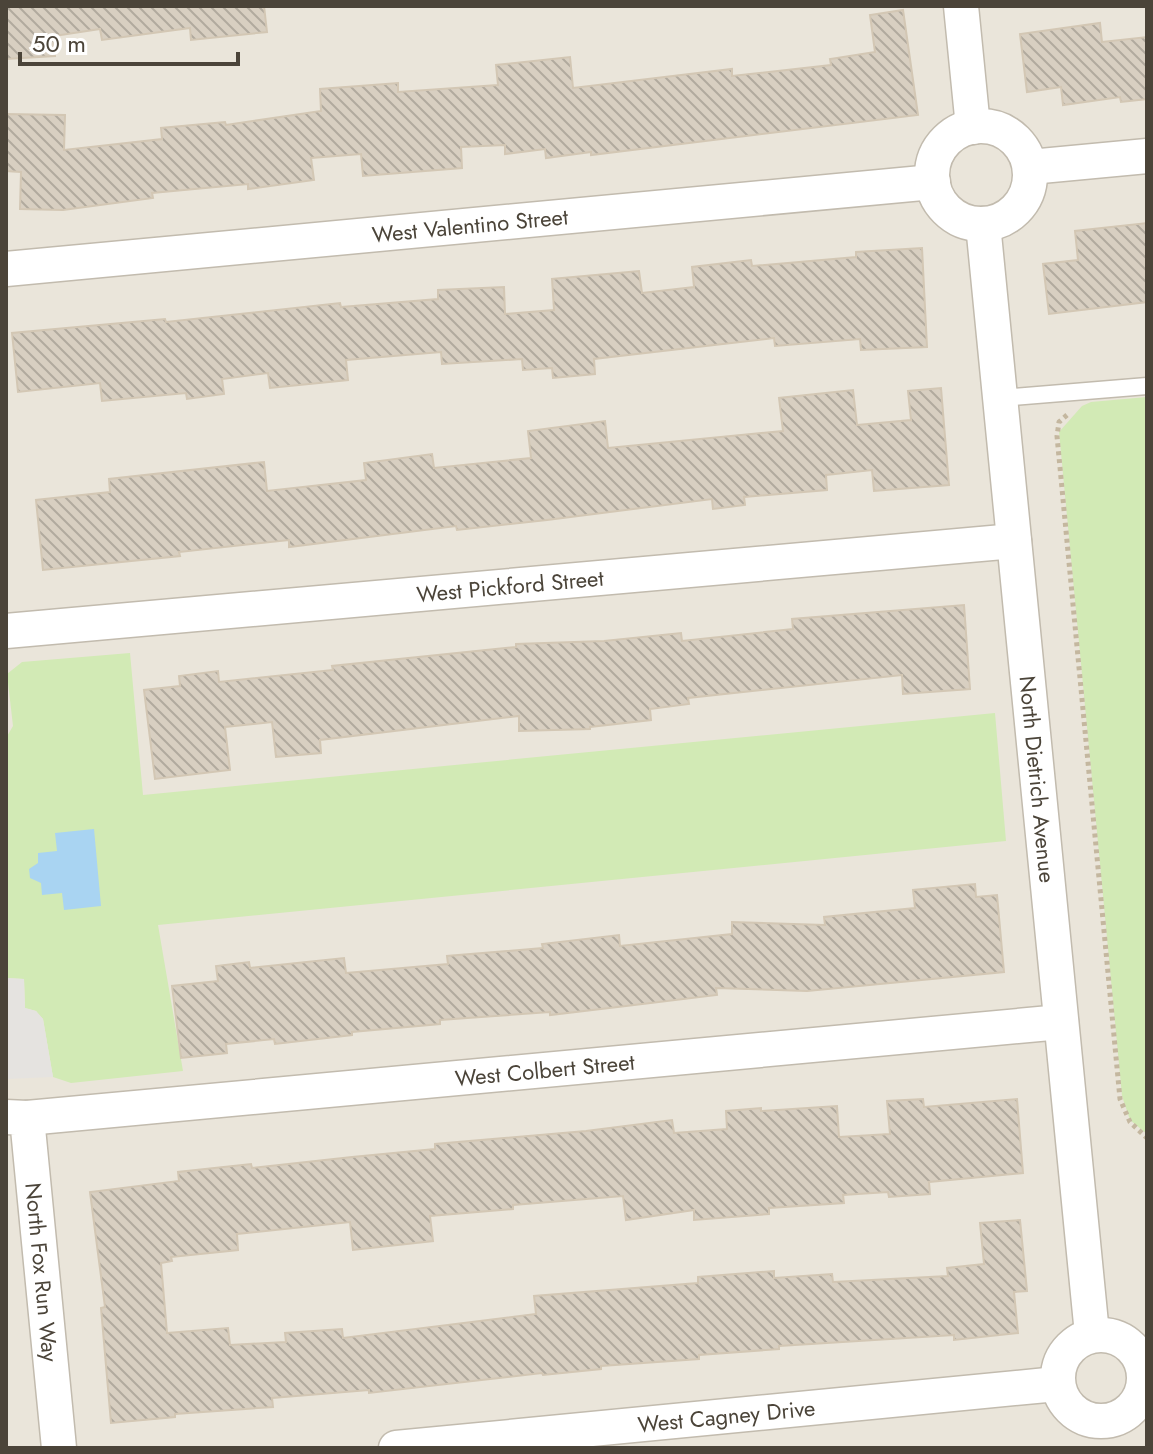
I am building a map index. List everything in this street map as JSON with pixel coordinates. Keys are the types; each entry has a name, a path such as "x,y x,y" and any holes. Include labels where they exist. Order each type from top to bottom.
{"street":[{"path":"961,6 973,127"},
{"path":"993,126 1011,135 1024,149 1030,167 1029,187 1021,204 1007,217 983,224 969,223 952,214 939,200 933,182 933,163 942,145 956,132 973,127 993,126"},
{"path":"1030,167 1147,156"},
{"name":"West Valentino Street","path":"6,269 933,182"},
{"name":"North Dietrich Avenue","path":"983,224 1092,1334"},
{"name":"West Pickford Street","path":"6,631 1014,541"},
{"name":"West Colbert Street","path":"17,1118 1061,1022"},
{"name":"North Fox Run Way","path":"17,1118 59,1448"},
{"path":"1092,1334 1111,1335 1127,1342 1146,1370 1136,1403 1124,1415 1108,1421 1102,1434 1090,1420 1075,1413 1063,1400 1057,1384 1058,1367 1065,1352 1078,1340 1092,1334"},
{"name":"West Cagney Drive","path":"396,1448 1057,1384"}],"lane":[{"path":"1000,398 1147,386"}],"path":[{"path":"1071,394 1070,413 1059,422 1057,436 1120,1099 1130,1122 1147,1138"}],"shaded area":[{"path":"6,6 1147,6 1147,1448 6,1448"},
{"path":"6,978 24,979 25,1008 36,1011 43,1019 53,1077 6,1079"}],"green space":[{"path":"1147,397 1147,1134 1130,1120 1122,1096 1059,432 1082,406 1091,402"},
{"path":"130,653 143,795 995,713 1006,841 158,925 183,1071 71,1083 53,1077 43,1019 36,1011 25,1008 24,979 6,978 6,738 13,726 7,674 22,662"}],"water":[{"path":"94,829 101,906 64,910 62,893 42,895 41,883 30,878 29,869 38,863 38,853 57,851 55,833"}],"building":[{"path":"6,6 264,6 267,32 191,40 190,28 102,40 100,29 54,36 55,56 6,59"},
{"path":"903,10 918,115 591,155 591,152 546,158 545,149 505,154 505,145 461,147 462,168 363,176 361,154 311,158 314,180 248,189 248,184 152,193 153,198 63,210 20,209 21,172 6,171 6,114 65,115 64,150 162,139 161,128 225,122 226,125 321,111 320,89 398,83 398,92 498,85 496,65 570,57 573,88 732,69 732,76 831,65 830,59 875,52 870,15"},
{"path":"1100,23 1102,42 1147,37 1147,99 1121,102 1120,97 1063,105 1061,87 1027,92 1020,34"},
{"path":"1147,223 1147,302 1049,314 1043,264 1078,260 1075,231"},
{"path":"922,248 927,347 861,350 860,339 775,346 774,338 594,359 595,374 553,378 552,368 523,370 522,359 442,364 441,352 346,360 348,380 270,388 268,373 222,379 224,394 187,399 186,393 102,401 100,383 18,392 12,333 165,319 166,322 340,303 341,307 438,299 438,290 504,287 505,314 554,310 552,279 639,271 642,293 694,287 692,267 751,260 752,266 856,257 856,252"},
{"path":"941,388 949,485 874,491 872,470 826,475 827,490 744,497 745,505 713,509 712,499 457,530 456,526 289,547 289,540 179,552 180,556 43,570 36,500 110,492 109,479 264,462 267,491 366,480 364,463 432,454 434,468 531,458 528,431 605,421 608,448 783,431 779,398 853,390 857,425 911,420 908,391"},
{"path":"964,605 970,689 903,694 902,675 688,698 689,704 650,709 651,720 590,729 519,731 519,716 320,740 321,753 276,757 272,722 225,727 230,770 155,779 144,690 180,686 179,676 218,671 219,682 333,670 332,666 516,647 516,644 604,641 681,633 682,641 793,629 792,619"},
{"path":"975,884 976,897 997,895 1004,972 807,991 716,988 717,995 550,1015 550,1012 440,1020 440,1024 352,1032 352,1035 275,1044 274,1039 226,1044 227,1053 181,1058 172,986 218,981 216,966 249,962 250,968 344,958 346,973 448,964 447,956 543,948 542,944 619,935 620,946 732,934 732,922 825,925 824,917 915,908 913,890"},
{"path":"923,1099 924,1107 1017,1099 1023,1173 929,1182 930,1194 889,1197 888,1192 843,1195 844,1203 769,1208 769,1214 694,1220 694,1210 626,1220 623,1196 513,1205 513,1209 430,1216 433,1241 353,1250 350,1222 237,1234 238,1250 171,1257 172,1261 161,1263 167,1333 228,1328 230,1345 286,1342 285,1333 342,1329 343,1338 536,1314 534,1296 698,1283 698,1277 774,1271 774,1278 832,1274 833,1282 948,1276 947,1268 984,1264 980,1223 1020,1220 1027,1291 1014,1292 1018,1333 954,1340 954,1335 779,1346 779,1349 699,1355 699,1359 601,1366 601,1369 369,1393 369,1390 272,1398 273,1407 175,1414 175,1417 111,1423 101,1308 105,1307 90,1192 179,1181 178,1172 251,1164 252,1168 435,1149 435,1144 672,1120 674,1133 727,1129 726,1111 761,1108 761,1111 837,1106 839,1137 890,1134 887,1101"}]}
